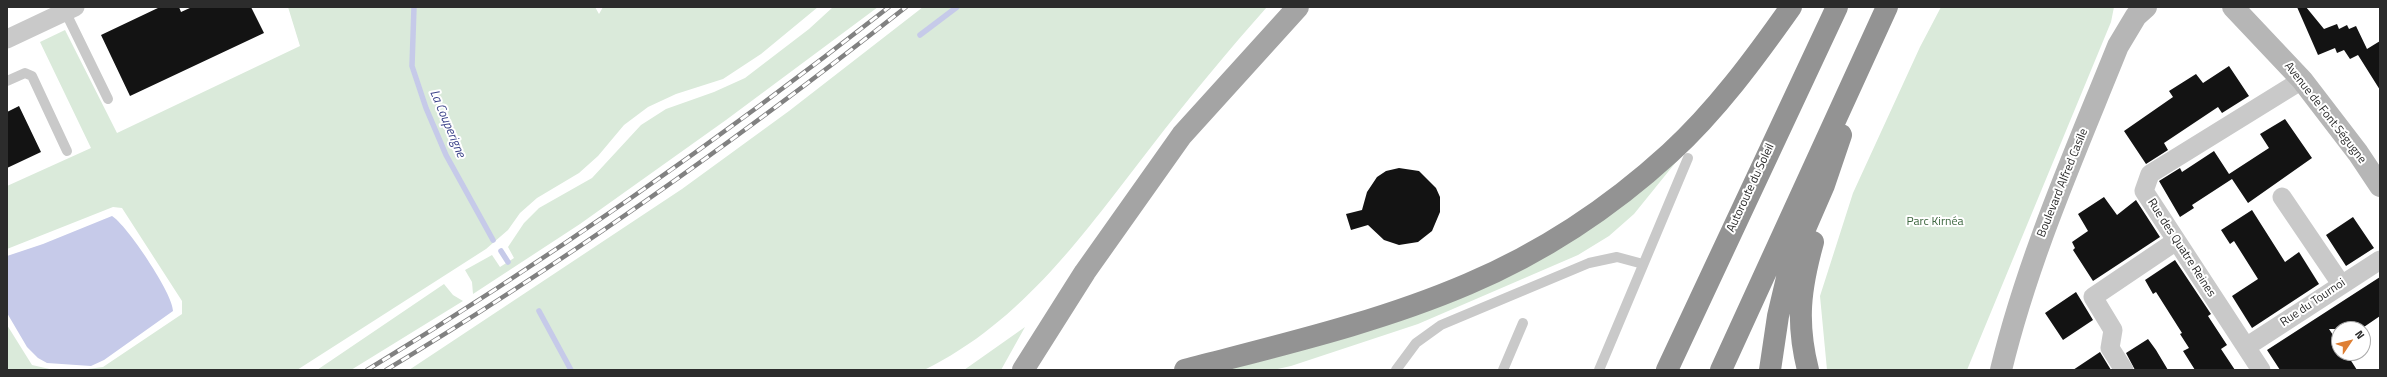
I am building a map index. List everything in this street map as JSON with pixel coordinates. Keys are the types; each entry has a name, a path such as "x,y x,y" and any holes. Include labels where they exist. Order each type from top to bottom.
{"highway":[{"path":"1185,370 1368,320 1431,299 1506,267 1553,241 1598,210 1670,153 1692,132 1734,82 1791,7"},
{"name":"Autoroute du Soleil","path":"1667,370 1837,7"},
{"path":"1721,370 1887,7"},
{"path":"1770,370 1778,316 1787,278 1797,247 1824,185 1870,42"},
{"path":"1808,370 1801,342 1800,304 1824,185"}],"main road":[{"path":"1023,370 1085,272 1182,135 1298,7"}],"street":[{"name":"Boulevard Alfred Casile","path":"2118,46 2124,7"},
{"name":"Boulevard Alfred Casile","path":"2000,370 2013,320 2037,248 2118,46 2136,16 2146,7"},
{"name":"Avenue de Font Ségugne","path":"2233,7 2302,80 2358,153 2380,186"},
{"path":"7,39 68,9"},
{"name":"Rue des Quatre Reines","path":"2256,368 2246,347 2144,191 2145,182 2150,174 2302,80"},
{"path":"2282,197 2341,284"},
{"path":"2124,370 2110,348 2113,330 2093,296 2176,241"},
{"name":"Rue du Tournoi","path":"2246,347 2380,260"},
{"name":"Boulevard Alfred Casile","path":"1991,370 2013,320"}],"lane":[{"path":"68,9 108,99"},
{"path":"7,81 25,73 32,76 67,151"},
{"path":"1599,370 1688,158"},
{"path":"1396,370 1416,343 1441,325 1589,263 1617,257 1643,264"},
{"path":"1503,370 1523,323"}],"green space":[{"path":"288,7 595,7 599,14 603,7 818,7 761,54 723,79 676,94 648,107 624,125 598,156 579,173 537,198 520,213 508,230 486,249 297,370 80,370 103,367 182,314 182,301 122,208 113,207 7,249 7,186 91,148 40,42 65,30 117,133 300,46"},
{"path":"833,7 878,7 726,120 580,224 473,294 472,282 465,270 492,255 500,267 514,258 508,247 524,223 539,208 592,178 641,125 666,109 714,92 745,78 809,29"},
{"path":"923,7 1267,7 1193,93 1102,211 1050,272 1022,301 992,327 959,350 924,370 409,370 682,189 789,111"},
{"name":"Parc Kirnéa","path":"1941,7 2114,7 2111,22 1967,370 1827,370 1820,296 1853,193 1920,47"},
{"path":"1689,146 1634,214 1609,236 1578,255 1418,324 1291,366 1273,370 1209,370 1444,301"},
{"path":"444,284 453,295 463,301 351,370 317,370"},
{"path":"7,325 32,365 54,370 7,370"},
{"path":"1025,327 1001,370 964,370"}],"water":[{"path":"112,216 128,232 148,260 166,291 173,311 104,360 91,366 47,363 38,358 27,347 7,313 7,256 43,244"}],"building":[{"path":"160,7 179,7 181,12 192,7 251,7 264,33 130,96 101,35"},
{"path":"2297,7 2306,7 2324,29 2337,24 2339,29 2347,25 2349,29 2356,26 2367,49 2380,41 2380,90 2358,55 2350,59 2344,50 2337,53 2335,48 2318,55"},
{"path":"2229,66 2249,96 2222,113 2218,107 2164,143 2168,150 2146,164 2124,131 2173,97 2169,91 2196,74 2203,83"},
{"path":"19,106 41,152 7,168 7,112"},
{"path":"2285,119 2312,158 2248,203 2232,179 2192,205 2194,208 2180,217 2159,181 2180,168 2182,172 2214,151 2229,174 2269,148 2260,134"},
{"path":"1399,168 1419,171 1436,188 1440,197 1440,212 1432,231 1418,242 1399,245 1384,240 1368,225 1351,230 1346,214 1362,210 1367,192 1377,177 1386,171"},
{"path":"2104,197 2117,215 2136,200 2160,237 2093,281 2073,250 2075,248 2072,242 2088,231 2078,214"},
{"path":"2252,210 2285,262 2299,252 2319,284 2252,328 2232,296 2258,279 2234,241 2230,244 2221,230"},
{"path":"2353,217 2374,248 2346,266 2326,235"},
{"path":"2175,260 2211,314 2208,316 2227,345 2221,349 2235,370 2195,370 2183,351 2189,348 2180,334 2182,333 2156,292 2153,294 2145,280"},
{"path":"2380,277 2380,316 2371,322 2331,321 2331,329 2329,329 2331,332 2331,361 2351,361 2357,370 2280,370 2267,350"},
{"path":"2076,292 2093,320 2063,340 2045,313"},
{"path":"2148,339 2168,370 2135,370 2126,353"},
{"path":"2100,352 2111,370 2073,370"}],"waterway":[{"name":"La Couperigne","path":"414,7 412,66 426,108 446,155 493,240"},
{"path":"920,35 957,7"},
{"name":"La Couperigne","path":"501,251 508,262"},
{"name":"La Couperigne","path":"539,311 571,370"}],"railway":[{"path":"367,370 501,285 633,196 762,104 889,7"},
{"path":"386,370 520,286 652,197 780,104 906,7"}]}
